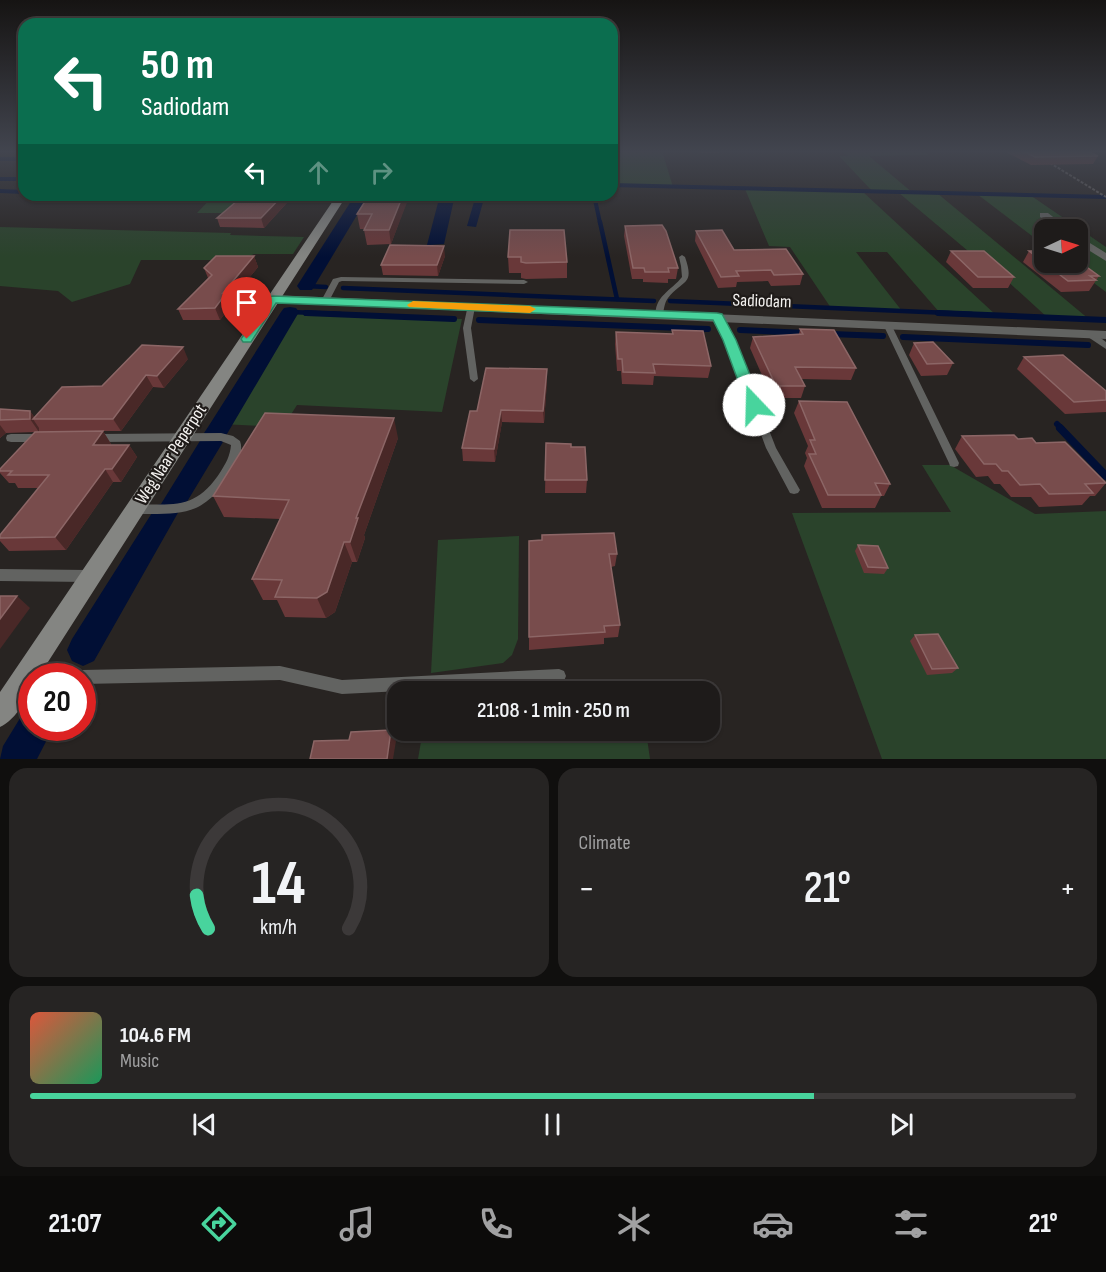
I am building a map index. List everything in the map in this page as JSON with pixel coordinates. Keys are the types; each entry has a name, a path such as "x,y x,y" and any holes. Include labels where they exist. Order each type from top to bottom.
{"street":[{"name":"Weg Naar Peperpot","path":"37,663 91,576 338,201"},
{"path":"1044,215 1050,219"},
{"path":"1088,246 1106,258"},
{"name":"Sadiodam","path":"273,299 1106,335"},
{"name":"Weg Naar Peperpot","path":"0,714 18,691"}],"lane":[{"path":"659,315 666,295 681,285 686,278 687,269 682,257"},
{"path":"325,301 338,279 524,282"},
{"path":"471,307 467,328 474,379"},
{"path":"717,317 730,340 771,448 794,490"},
{"path":"887,324 954,463"},
{"path":"1091,335 1106,346"},
{"path":"91,438 221,437 236,444 234,457 223,478 200,503 181,508 135,509"},
{"path":"11,438 57,438"},
{"path":"0,575 91,576"},
{"path":"96,677 280,673 342,687 559,676"}],"path":[{"path":"1090,186 1106,197"}],"green space":[{"path":"868,186 905,186 913,193 937,193 1090,320 1048,318 981,257 974,256 899,193 873,192"},
{"path":"745,189 863,192 997,316 940,313 887,252 856,252 902,311 831,308 790,247 769,246"},
{"path":"977,194 1030,195 1065,219 1034,219 1034,237"},
{"path":"208,201 250,201 239,213 197,213"},
{"path":"0,227 304,237 293,254 254,254 240,260 141,260 130,284 72,302 58,291 0,286"},
{"path":"1088,235 1106,247 1106,292 1080,273 1088,273"},
{"path":"293,313 462,319 442,412 297,405 283,427 221,424"},
{"path":"922,465 950,465 1035,514 1106,511 1106,759 882,759 792,513 951,512"},
{"path":"519,536 518,639 512,655 503,663 431,673 438,540"},
{"path":"421,741 647,741 650,759 418,759"}],"water":[{"path":"438,201 454,201 444,244 427,245"},
{"path":"474,201 483,201 476,227 467,226"}],"building":[{"path":"237,201 277,201 261,218 217,218"},
{"path":"365,201 401,201 389,230 364,230 372,214 357,214"},
{"path":"662,225 678,268 668,268 669,272 645,272 644,268 633,268 625,226"},
{"path":"510,230 564,230 567,262 526,263 521,262 521,257 508,257"},
{"path":"722,230 734,250 786,249 803,274 774,275 771,270 736,271 739,276 721,277 696,231"},
{"path":"390,245 444,246 437,265 381,265"},
{"path":"951,251 984,251 1014,277 978,277"},
{"path":"216,256 254,256 223,293 227,292 215,308 178,309 212,275 204,268"},
{"path":"1088,268 1099,276 1090,276 1096,280 1068,281 1058,273 1088,273"},
{"path":"800,329 834,330 856,368 795,367 805,386 776,386 753,337 803,334"},
{"path":"672,330 703,331 711,366 653,364 655,373 623,372 622,359 618,359 616,332 673,334"},
{"path":"933,342 953,363 927,364 914,343"},
{"path":"142,345 183,347 157,376 146,375 113,419 33,419 62,387 102,386"},
{"path":"1063,355 1106,391 1106,400 1074,402 1024,357"},
{"path":"486,368 547,369 543,411 501,410 494,449 462,448 470,411 477,411"},
{"path":"799,401 847,402 890,484 875,483 881,495 828,495 809,454 816,454 810,440 815,440"},
{"path":"0,409 30,411 30,419 0,420"},
{"path":"265,413 394,418 356,518 358,518 350,542 344,542 327,592 317,598 275,597 282,580 252,579 289,500 213,496"},
{"path":"103,431 93,445 129,445 112,469 105,469 55,537 0,538 0,535 49,475 8,475 12,471 0,471 35,432"},
{"path":"1014,435 1018,439 1032,438 1036,443 1065,442 1106,483 1085,484 1093,493 1049,494 1040,484 1020,485 1008,471 1002,471 996,464 984,464 962,436"},
{"path":"546,443 585,447 587,480 545,480"},
{"path":"614,533 617,554 609,554 620,625 604,626 605,632 529,637 529,541 542,540 542,535"},
{"path":"858,545 878,546 888,568 868,567"},
{"path":"0,596 17,596 0,619"},
{"path":"938,634 958,668 932,669 915,635"},
{"path":"387,730 387,741 389,741 387,759 310,759 314,741 349,740 351,732"}],"waterway":[{"path":"670,186 1106,197"},
{"path":"0,191 18,192"},
{"path":"306,286 358,201"},
{"path":"595,201 600,223"},
{"path":"600,222 617,299"},
{"path":"306,286 326,287"},
{"path":"343,288 654,301"},
{"path":"670,301 972,314"},
{"path":"290,312 341,314"},
{"path":"216,433 290,312"},
{"path":"306,313 454,319"},
{"path":"938,313 1106,320"},
{"path":"479,320 708,329"},
{"path":"740,330 806,333"},
{"path":"831,334 883,336"},
{"path":"903,337 1088,345"},
{"path":"1057,424 1062,429"},
{"path":"1060,428 1106,476"},
{"path":"173,503 211,442"},
{"path":"83,650 166,513"},
{"path":"16,759 27,741"}],"slow traffic":[{"path":"413,305 530,309"}],"route":[{"path":"247,339 273,299 717,317 730,340 754,405"}]}
